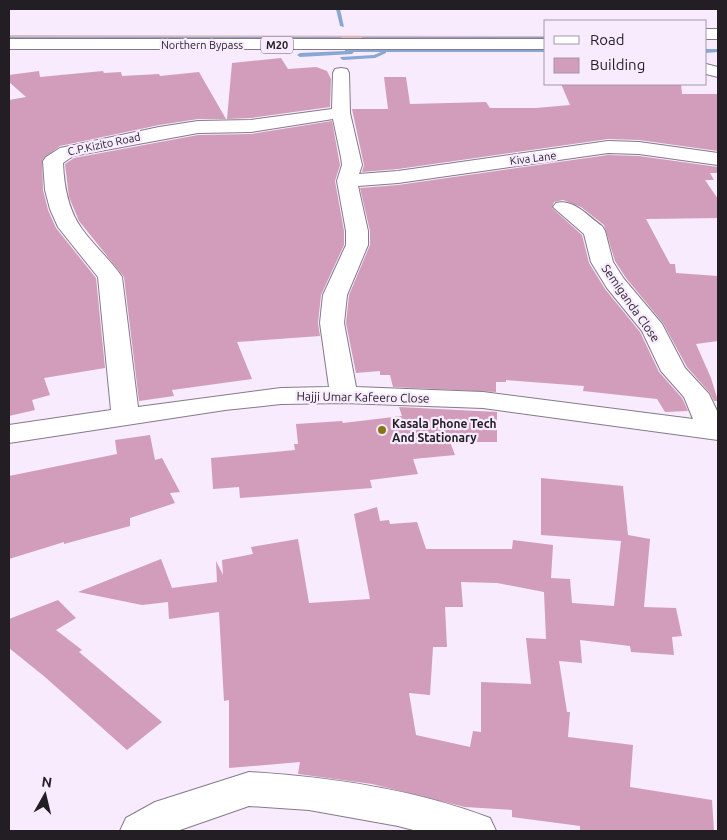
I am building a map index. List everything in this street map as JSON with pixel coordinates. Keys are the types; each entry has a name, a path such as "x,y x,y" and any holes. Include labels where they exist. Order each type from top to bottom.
{"main road":[{"name":"Northern Bypass","path":"9,32 544,33"},
{"name":"Northern Bypass","path":"9,44 544,44"},
{"path":"340,73 341,113 352,157 347,181 357,231 357,245 336,295 332,323 344,395"},
{"name":"C.P.Kizito Road","path":"125,416 110,277 103,265 64,220 55,190 53,161 67,152 159,133 198,127 251,126 341,113"},
{"name":"Kiva Lane","path":"347,181 409,176 608,147 639,148 718,159"},
{"name":"Semiganda Close","path":"563,207 594,231 602,262 606,269 653,330 674,371 696,394 705,418 715,430"},
{"name":"Hajji Umar Kafeero Close","path":"9,434 125,416 281,396 344,395 483,400 715,430"},
{"path":"140,831 169,816 249,789 309,793 398,808 476,831"}],"shaded area":[{"path":"9,35 544,36 544,41 9,40"}],"building":[{"path":"281,58 288,69 316,67 327,71 331,79 330,107 251,118 227,119 232,63"},
{"path":"39,71 40,77 103,71 104,73 121,72 122,76 159,74 160,76 199,72 226,119 198,119 159,125 60,146 42,160 43,190 48,210 56,228 96,278 105,368 44,378 50,395 32,400 35,410 9,416 9,100 26,97 9,82 9,75"},
{"path":"384,77 406,77 410,104 486,102 490,108 536,108 570,105 561,85 681,85 682,94 718,94 718,151 639,140 608,139 398,169 362,172 364,165 352,109 388,109"},
{"path":"332,121 340,165 335,181 344,231 344,245 321,295 318,323 320,336 237,342 252,379 172,390 174,396 139,401 124,277 79,221 69,197 65,164 74,158 198,135 251,134"},
{"path":"608,155 639,156 718,167 718,173 710,173 714,180 705,180 718,199 718,218 646,219 670,264 675,264 676,273 718,276 718,341 696,344 711,378 718,401 714,401 710,393 687,367 663,323 626,278 615,261 604,225 581,207 563,200 554,202 552,208 582,235 589,263 605,289 640,332 659,372 682,398 688,411 665,412 657,399 583,391 584,386 506,380 506,382 496,382 496,392 393,387 390,375 380,375 380,371 356,373 346,323 349,295 370,245 370,231 360,188 398,185"},
{"path":"399,407 497,412 497,442 450,442 455,455 413,459 418,474 370,480 372,488 240,498 239,487 213,489 211,458 295,450 294,444 298,444 296,424 342,421 343,423 402,416"},
{"path":"150,435 155,460 162,458 180,492 170,493 175,503 130,518 130,526 64,544 64,542 9,559 9,476 117,454 115,440"},
{"path":"541,478 623,486 628,535 650,539 644,607 676,608 682,636 672,637 674,655 631,652 630,646 580,640 582,663 559,661 567,712 570,712 568,737 633,745 630,787 712,800 714,831 580,831 580,826 512,817 512,810 465,807 372,784 298,774 300,762 229,768 229,700 224,701 219,612 169,619 168,602 142,605 78,592 161,559 172,588 217,582 216,561 223,575 222,560 253,554 251,547 298,539 309,603 370,599 354,514 377,507 380,521 389,520 390,524 417,522 426,549 512,549 513,540 553,545 551,578 570,579 572,603 614,606 621,541 541,535","holes":["461,582 497,583 544,592 546,639 526,638 531,684 481,682 481,732 473,731 470,747 416,735 409,693 430,695 433,647 447,647 445,607 463,607"]},
{"path":"58,600 76,618 56,630 82,650 79,652 162,722 127,750 45,677 9,648 9,619"}],"waterway":[{"path":"338,9 342,26"},
{"path":"9,38 340,38"},
{"path":"364,38 544,38"},
{"path":"707,39 718,39"},
{"path":"347,50 544,50"},
{"path":"707,51 718,51"},
{"path":"300,55 352,52"},
{"path":"343,58 375,56 384,52"}],"place":[{"name":"Kasala Phone Tech And Stationary","path":"382,430"}]}
